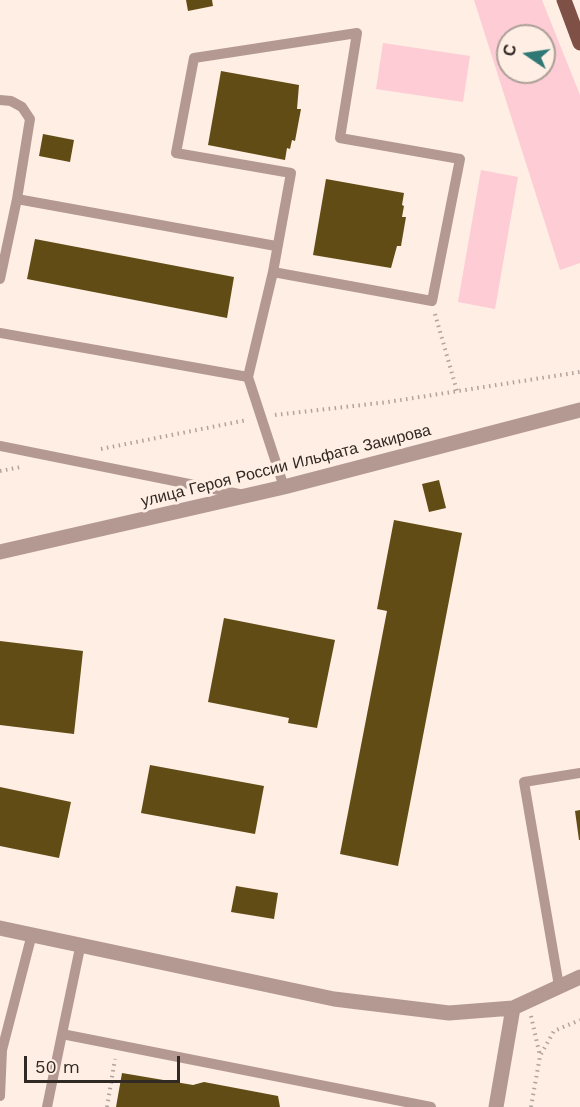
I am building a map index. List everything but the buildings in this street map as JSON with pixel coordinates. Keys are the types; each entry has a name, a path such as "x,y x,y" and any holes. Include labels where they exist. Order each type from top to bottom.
{"main road":[{"path":"564,0 580,43"}],"street":[{"name":"улица Героя России Ильфата Закирова","path":"0,552 248,496 580,410"},
{"path":"0,928 334,999 450,1013 520,1004 580,977"},
{"path":"496,1107 520,1004"}],"lane":[{"path":"273,272 432,301 460,159 340,138 357,33 194,57 176,153 291,173 273,272 248,377 263,416 284,487"},
{"path":"0,100 11,101 22,107 30,118 17,199 0,279"},
{"path":"17,199 276,246"},
{"path":"0,333 248,377"},
{"path":"0,446 248,496"},
{"path":"559,986 524,782 580,773"},
{"path":"0,1096 2,1050 32,934"},
{"path":"47,1107 81,944"},
{"path":"62,1034 431,1107"}],"path":[{"path":"432,301 457,391"},
{"path":"96,450 263,416 457,391 580,372"},
{"path":"0,471 32,464"},
{"path":"520,1004 540,1056"},
{"path":"531,1107 540,1056 555,1031 580,1020"},
{"path":"107,1107 118,1046"}],"shaded area":[{"path":"474,0 542,0 552,24 496,24 496,69"},
{"path":"556,35 580,95 580,263 560,270 501,84 556,84"},
{"path":"383,43 470,56 463,102 376,89"},
{"path":"481,170 518,177 495,309 458,302"}]}
